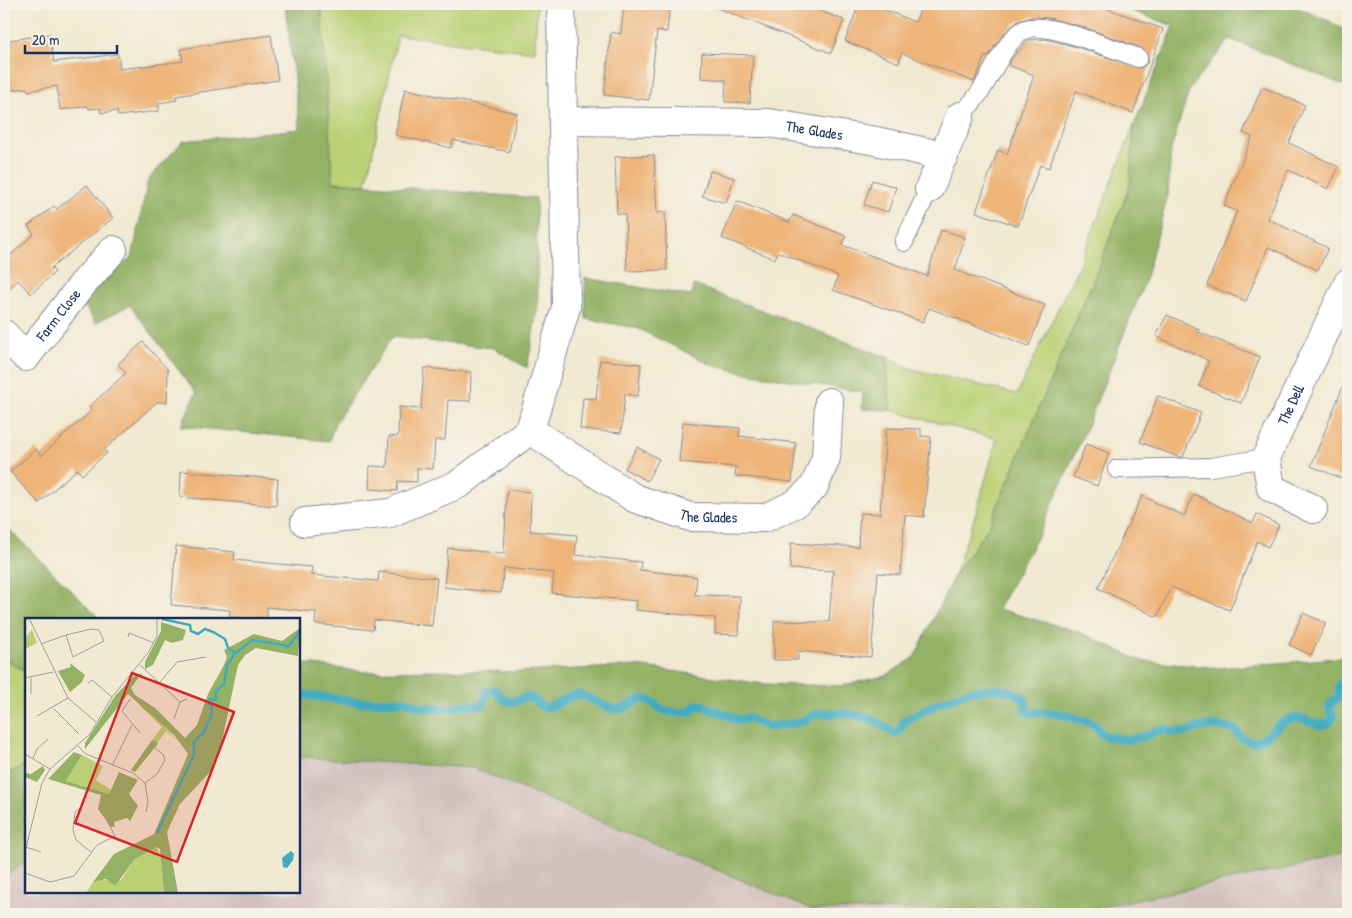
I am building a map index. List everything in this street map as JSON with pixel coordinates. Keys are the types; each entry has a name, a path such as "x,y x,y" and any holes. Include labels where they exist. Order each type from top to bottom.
{"street":[{"path":"305,522 390,513 459,484 530,430 566,307 561,4"},
{"path":"929,189 960,116"},
{"name":"The Glades","path":"562,121 768,123 876,141 944,156"},
{"name":"Farm Close","path":"4,334 26,357 82,285 113,250"},
{"name":"The Dell","path":"1266,458 1348,283"},
{"name":"The Glades","path":"530,430 634,498 690,518 765,518 795,504 814,487 826,458 829,402"},
{"path":"1266,458 1272,488 1313,508"}],"lane":[{"path":"960,116 979,94 1012,41 1024,29 1040,27 1062,31 1138,58"},
{"path":"904,242 929,189"},
{"path":"1116,469 1211,467 1266,458"}],"shaded area":[{"path":"300,757 473,768 813,910 1089,909 1348,856 1348,914 4,914 4,876 25,863 25,893 300,893"}],"green space":[{"path":"285,4 321,4 333,182 536,198 538,306 527,368 494,348 392,337 335,423 329,441 181,426 196,393 130,305 95,323 81,298 132,258 148,180 183,141 300,129"},
{"path":"321,4 537,4 535,52 398,35 366,184 332,182"},
{"path":"1112,4 1289,4 1329,21 1348,32 1348,87 1230,39 1190,88 1171,149 1168,195 1144,284 1085,431 1039,534 998,609 1079,632 1141,661 1219,668 1348,657 1348,856 1089,909 813,910 473,768 300,757 300,663 365,672 429,670 520,672 636,666 764,684 840,686 885,676 914,658 954,576 989,526 1098,269 1130,185 1134,125 1174,26"},
{"path":"1134,125 1130,185 1098,269 989,526 954,576 976,513 997,439 890,410 887,357 912,369 1017,394 1080,263"},
{"path":"585,278 691,296 694,285 887,357 890,410 862,409 863,392 741,372 712,365 637,328 586,319"},
{"path":"4,524 99,618 25,618 25,670 4,660"},
{"path":"4,660 25,670 25,765 4,776"},
{"path":"25,765 25,863 4,876 4,776"}],"building":[{"path":"624,4 670,4 667,32 657,31 649,100 604,95 611,32 621,34"},
{"path":"710,4 801,4 844,20 831,53"},
{"path":"859,4 871,4 915,22 923,4 1095,4 1163,29 1133,113 1076,91 1049,168 1040,165 1018,226 976,212 998,150 1007,154 1034,75 1008,65 1014,56 1028,40 1046,39 1077,47 1139,68 1148,62 1146,52 1142,48 1083,27 1049,18 1032,17 1018,21 1003,34 988,57 985,56 974,82 902,53 899,63 845,41"},
{"path":"49,34 54,62 118,54 120,69 183,61 181,49 271,35 278,80 176,96 177,100 159,103 159,111 118,116 117,111 101,113 100,108 89,109 88,106 60,110 57,86 28,91 27,88 4,91 4,41"},
{"path":"702,53 753,55 750,103 725,102 726,80 701,78"},
{"path":"1262,87 1305,105 1289,143 1339,167 1328,189 1288,170 1268,219 1328,248 1318,270 1268,247 1246,301 1207,285 1237,211 1224,206 1252,137 1243,133"},
{"path":"405,89 517,113 509,152 453,140 451,148 395,135"},
{"path":"654,155 657,213 665,212 667,270 627,271 625,214 617,214 615,157"},
{"path":"710,171 734,178 726,203 702,196"},
{"path":"872,180 896,187 888,212 864,205"},
{"path":"87,185 113,218 51,268 55,272 31,294 18,280 4,293 4,261 34,234 28,226 54,206 57,209"},
{"path":"737,201 789,222 793,215 846,236 842,245 927,276 941,230 965,237 955,270 1045,305 1029,346 929,308 923,322 833,290 838,276 778,252 775,259 722,238"},
{"path":"1167,315 1199,329 1198,332 1260,357 1241,403 1199,386 1209,361 1156,336"},
{"path":"143,342 168,370 167,402 157,402 104,450 107,453 82,475 77,469 39,503 10,472 36,449 41,456 92,410 89,407 126,373 118,364"},
{"path":"600,360 641,364 638,396 625,394 621,433 580,429 583,398 596,399"},
{"path":"424,368 471,372 470,401 448,400 445,440 435,440 433,469 417,468 417,482 398,481 397,491 369,489 370,466 387,467 389,436 398,437 399,407 421,409"},
{"path":"1348,377 1348,481 1311,466"},
{"path":"1158,396 1201,413 1183,457 1178,457 1140,442"},
{"path":"683,422 740,428 739,436 796,443 792,482 735,476 736,467 679,462"},
{"path":"886,428 921,429 921,436 931,437 924,517 905,515 900,575 878,573 871,657 798,651 798,660 774,660 774,621 829,622 833,571 790,569 791,543 858,547 860,513 880,514"},
{"path":"1086,444 1109,453 1097,486 1073,477"},
{"path":"637,447 659,459 647,481 625,469"},
{"path":"181,471 278,479 276,506 180,497"},
{"path":"507,490 531,492 530,531 577,535 575,555 641,562 640,570 697,577 695,595 740,596 739,635 715,634 715,618 636,610 637,601 552,593 554,573 504,568 501,593 444,587 448,548 504,554"},
{"path":"1194,494 1253,523 1257,514 1279,525 1268,547 1257,541 1230,610 1171,587 1157,617 1098,588 1142,496 1184,516"},
{"path":"176,546 235,552 234,560 312,567 311,575 378,581 379,572 437,578 432,626 374,620 373,630 315,624 316,612 267,607 267,618 240,618 229,617 230,610 171,605"},
{"path":"1303,613 1326,623 1311,655 1289,645"}],"waterway":[{"path":"300,694 359,702 405,701 422,707 450,709 464,705 475,706 483,704 487,691 495,690 506,700 513,701 529,697 545,707 555,705 570,696 576,695 582,695 614,709 623,709 640,699 644,699 651,701 663,710 671,712 691,711 695,705 701,705 739,720 748,718 768,727 796,723 816,713 845,713 871,719 896,734 901,729 904,721 938,703 972,690 997,689 1013,692 1021,696 1025,700 1026,712 1056,713 1087,721 1096,726 1099,732 1106,736 1129,740 1149,735 1157,730 1185,732 1201,727 1217,726 1234,729 1243,739 1252,742 1265,737 1288,719 1297,718 1316,724 1329,722 1333,718 1329,706 1338,696 1340,684 1348,681"}]}
